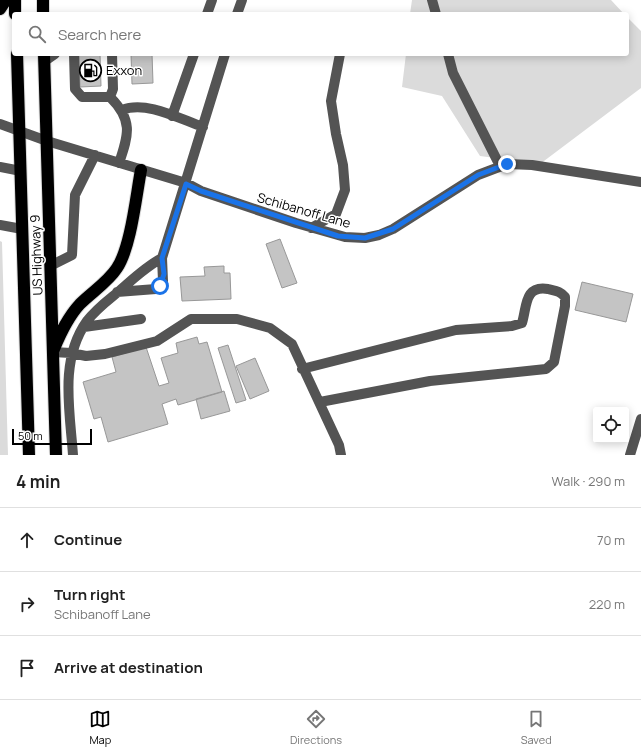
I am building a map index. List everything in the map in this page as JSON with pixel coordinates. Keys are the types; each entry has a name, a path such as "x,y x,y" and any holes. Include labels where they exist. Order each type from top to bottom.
{"highway":[{"path":"0,9 6,0"},
{"path":"15,0 15,12"},
{"path":"43,0 43,12"},
{"name":"US Highway 9","path":"17,56 29,455"},
{"name":"US Highway 9","path":"44,58 56,455"},
{"path":"53,352 65,323 80,304 111,277 121,260 127,245 142,170"}],"street":[{"path":"208,12 212,0"},
{"path":"238,12 242,0"},
{"path":"432,0 435,12"},
{"path":"74,56 76,88 82,97 110,96"},
{"path":"110,96 113,89 112,56"},
{"path":"172,116 193,56"},
{"path":"118,292 148,291 160,286 164,274 162,258 224,56"},
{"path":"311,228 336,214 345,190 343,165 331,101 340,56"},
{"path":"449,56 453,73 500,166"},
{"path":"110,96 126,117 127,140 119,163"},
{"path":"122,110 134,107 146,107 203,127"},
{"name":"Schibanoff Lane","path":"0,124 47,141 186,184 201,191 311,228 345,237 365,238 379,235 407,221 478,175 500,166 520,164 532,165 641,182"},
{"path":"50,266 72,255 74,195 95,155"},
{"path":"1,169 21,171"},
{"path":"0,225 22,229"},
{"path":"73,455 68,370 71,352 84,327 94,313 153,263 162,258"},
{"path":"302,369 456,330 512,326 522,323 526,299 532,292 541,288 559,291 565,297 565,306 554,362 546,368 430,381 320,402"},
{"path":"84,327 141,319"},
{"path":"53,352 71,352 86,356 158,341 191,319 237,319 270,328 292,344 302,369 320,402 339,445 341,455"},
{"path":"55,416 70,414"},
{"path":"630,455 641,419"}],"shaded area":[{"path":"412,0 611,0 622,12 410,12"},
{"path":"629,19 641,31 641,88 540,164 480,156 442,96 402,87 406,56 629,56"},
{"path":"0,241 2,242 8,455 0,455"}],"building":[{"name":"Exxon","path":"79,56 100,56 101,86 80,87"},
{"path":"131,56 152,56 153,83 132,84"},
{"path":"280,239 297,283 282,288 266,244"},
{"path":"224,266 224,273 230,273 231,299 182,301 180,277 205,276 204,267"},
{"path":"582,282 633,294 626,322 575,310"},
{"path":"197,337 199,344 207,342 222,392 178,405 176,399 162,404 168,424 108,442 101,417 94,419 83,382 116,372 112,357 146,347 159,386 169,383 161,358 178,353 176,343"},
{"path":"228,345 246,400 236,403 218,348"},
{"path":"255,358 269,391 250,399 236,366"},
{"path":"224,391 230,411 201,419 196,399"}],"place":[{"name":"Exxon","path":"90,70"}],"route":[{"path":"160,286 164,274 162,258 186,184 201,191 338,236 365,238 379,235 393,229 478,175 491,168 507,164"}]}
